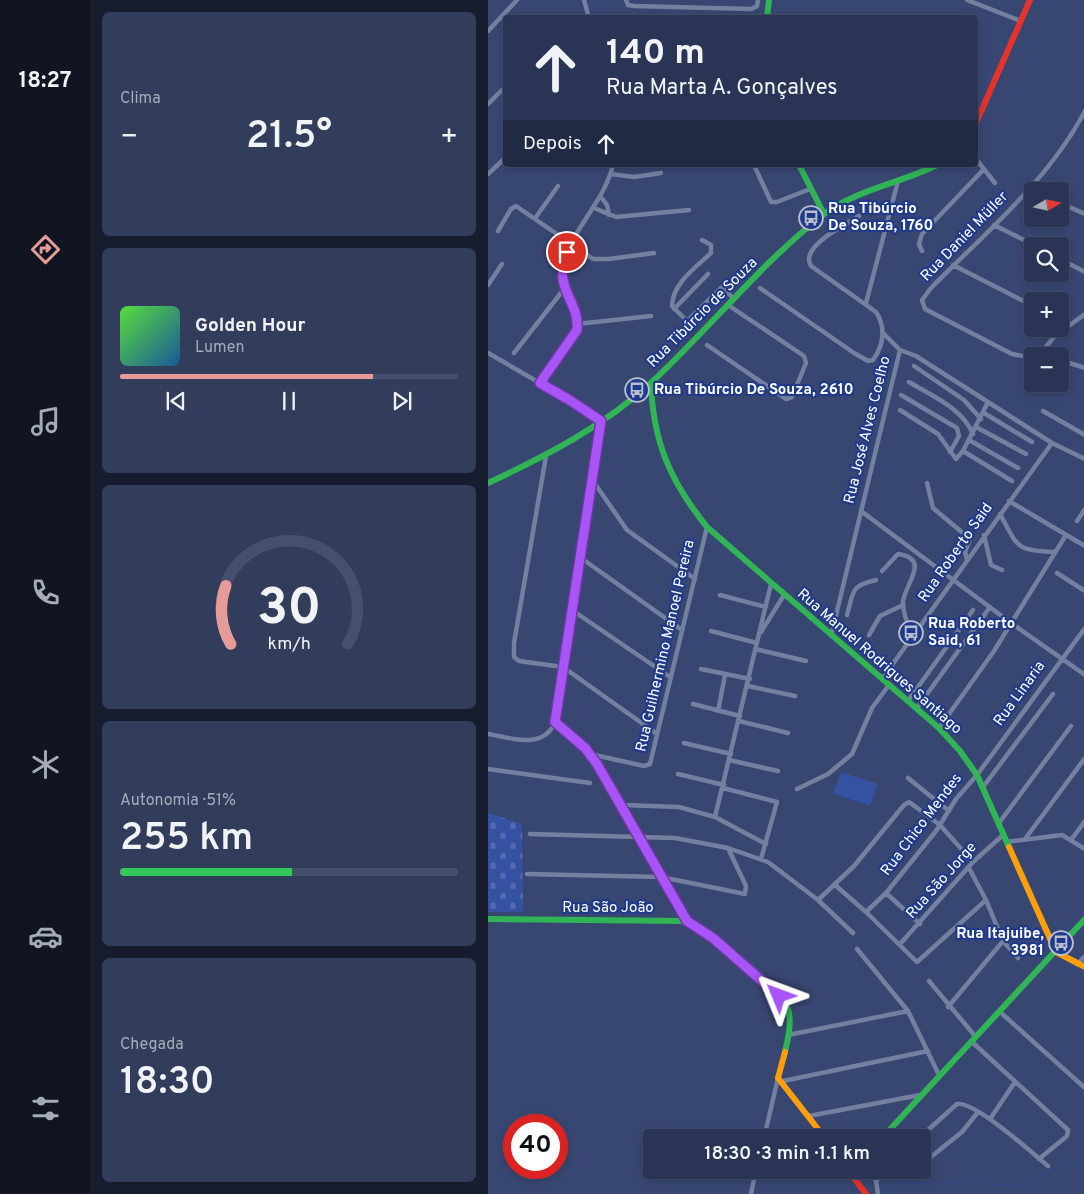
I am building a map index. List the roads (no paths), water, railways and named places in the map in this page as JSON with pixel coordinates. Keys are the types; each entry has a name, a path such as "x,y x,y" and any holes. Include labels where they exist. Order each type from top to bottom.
{"main road":[{"path":"766,15 768,0"},
{"path":"978,119 1030,0"},
{"path":"800,167 824,214"},
{"name":"Rua Tibúrcio de Souza","path":"488,484 546,456 601,421 651,383 734,299 824,214 849,199 919,174 932,167"},
{"name":"Rua Manuel Rodrigues Santiago","path":"651,383 653,426 673,478 688,505 707,527 831,636 917,708 960,751 983,787 1056,952"},
{"name":"Rua São João","path":"488,918 687,921"},
{"path":"890,1129 1056,952 1084,919"},
{"path":"687,921 713,938 785,1001 789,1018 788,1035 780,1079 818,1129"},
{"path":"1056,952 1084,967"},
{"path":"856,1179 866,1194"}],"street":[{"path":"505,15 517,0"},
{"path":"584,0 588,15"},
{"path":"626,0 628,5 634,6 752,9 757,6 758,0"},
{"path":"967,0 979,2 1022,21"},
{"path":"488,32 503,17"},
{"path":"488,104 503,89"},
{"path":"978,106 983,108"},
{"name":"Rua Daniel Müller","path":"1033,182 1059,152 1084,111"},
{"path":"488,174 503,160"},
{"path":"978,161 996,183"},
{"path":"540,383 574,334 577,324 564,289 563,264 572,244 601,197 613,167"},
{"path":"755,167 771,202 777,202 810,189"},
{"path":"922,250 919,244 922,234 984,169"},
{"path":"611,174 634,177 661,173"},
{"path":"866,303 898,181"},
{"path":"536,217 558,186"},
{"name":"Rua Daniel Müller","path":"1024,192 923,298 925,309 1012,354 1024,356"},
{"path":"601,197 607,205 609,216"},
{"path":"498,231 514,207 521,208 536,217 584,254 598,260 654,252"},
{"path":"1069,207 1084,214"},
{"path":"594,208 609,216 633,216 689,210"},
{"path":"760,288 868,361 875,358 883,332 881,319 872,307 811,266 807,259 809,252 819,243 859,216"},
{"path":"994,225 1024,240"},
{"path":"702,240 709,243 712,249 681,283 672,300 674,309 685,319 692,319 722,287 734,299"},
{"path":"488,285 502,264"},
{"path":"1069,264 1084,272"},
{"path":"953,265 1024,301"},
{"path":"674,309 708,274"},
{"path":"514,353 564,289"},
{"path":"707,345 786,399 792,397 806,363 804,356 728,306"},
{"path":"1069,324 1084,314"},
{"path":"577,324 651,316"},
{"path":"883,332 900,350"},
{"path":"1045,347 1054,337"},
{"name":"Rua José Alves Coelho","path":"831,636 900,350 916,356 1052,443 1084,459"},
{"path":"488,353 571,401 601,421 555,722 549,733 534,740 488,734"},
{"path":"1069,363 1084,368"},
{"path":"914,366 964,400 981,418"},
{"path":"909,382 960,413 968,422 973,434"},
{"path":"901,395 957,428 959,436 950,452"},
{"path":"900,410 938,434 954,458 958,458 970,440 988,402"},
{"path":"1043,411 1084,434"},
{"path":"984,413 1032,442"},
{"path":"976,427 1026,454"},
{"path":"970,440 1018,468"},
{"name":"Rua Roberto Said","path":"882,679 1052,443"},
{"path":"963,451 1012,481"},
{"path":"546,456 513,652 514,657 519,661 563,667 657,734"},
{"path":"593,481 627,530 694,580"},
{"path":"927,483 933,508 970,539 965,552 967,560"},
{"path":"1009,501 1084,546"},
{"path":"1077,521 1084,509"},
{"path":"861,511 1084,675"},
{"path":"1000,514 1013,540 1024,548 1036,552 1055,552"},
{"name":"Rua Guilhermino Manoel Pereira","path":"590,754 644,766 650,764 707,527"},
{"path":"984,535 991,565 1002,570"},
{"path":"939,728 994,651 1066,535"},
{"path":"882,571 898,554 906,556 912,562 915,575 906,590 903,605 912,636"},
{"path":"581,558 682,630"},
{"path":"1057,573 1084,591"},
{"path":"847,615 856,587 860,583 876,580"},
{"path":"715,817 750,679 771,584"},
{"path":"844,584 856,587"},
{"path":"720,595 766,607"},
{"path":"759,636 784,595"},
{"path":"869,635 880,616 903,605"},
{"path":"917,708 990,607"},
{"path":"572,610 670,677"},
{"path":"908,701 973,610"},
{"name":"Rua Linaria","path":"977,775 1084,628"},
{"path":"711,631 757,643"},
{"path":"756,649 806,661"},
{"path":"701,670 750,679"},
{"path":"718,711 725,675"},
{"path":"797,789 828,774 852,754 872,708 889,685"},
{"path":"748,686 795,696"},
{"path":"983,787 1053,694"},
{"path":"693,704 788,733"},
{"path":"555,722 590,754 622,805 687,921"},
{"path":"999,824 1071,726"},
{"path":"684,744 731,754"},
{"path":"1025,839 1084,758"},
{"path":"730,760 778,771"},
{"path":"488,769 590,783"},
{"path":"678,774 776,801 777,806 761,859"},
{"name":"Rua Chico Mendes","path":"866,912 886,893 940,825 963,789 977,775"},
{"path":"908,778 949,810"},
{"path":"818,900 854,866 904,805 912,803 940,825 973,862"},
{"path":"622,805 679,807 715,817 766,844"},
{"path":"1071,840 1084,821"},
{"path":"530,834 640,836 681,839 728,848 761,859 776,867 818,900 853,933"},
{"name":"Rua São Jorge","path":"900,944 920,924 973,862 1003,835"},
{"path":"1006,842 1062,835 1084,849"},
{"path":"527,874 661,877 743,894 746,892 746,886 728,848"},
{"path":"969,868 986,900 1003,941 1018,958"},
{"path":"835,885 866,912 917,962 986,900"},
{"path":"886,893 920,924"},
{"path":"948,1007 1003,941"},
{"path":"858,949 908,1011 939,1075"},
{"path":"1076,964 1084,956"},
{"path":"929,981 973,1039 1015,1082 1065,1127 1068,1132 1067,1136 1040,1159"},
{"path":"788,1035 908,1011"},
{"path":"999,1011 1084,1088"},
{"path":"766,1129 780,1079 928,1051"},
{"path":"990,1119 1015,1082"},
{"path":"809,1116 920,1095"},
{"path":"929,1129 958,1104 966,1104 990,1119 1048,1166"},
{"path":"931,1157 962,1132 978,1112"},
{"path":"751,1194 754,1179"},
{"path":"878,1179 876,1181 878,1194"}],"waterway":[{"path":"601,0 606,15"},
{"path":"881,1194 904,1182 940,1184 971,1178 999,1185 1022,1185 1085,1157"}],"place":[{"name":"Rua Tibúrcio De Souza, 1760","path":"811,218"},
{"name":"Rua Tibúrcio De Souza, 2610","path":"637,390"},
{"name":"Rua Roberto Said, 61","path":"911,633"},
{"name":"Rua Itajuibe, 3981","path":"1061,943"}]}
